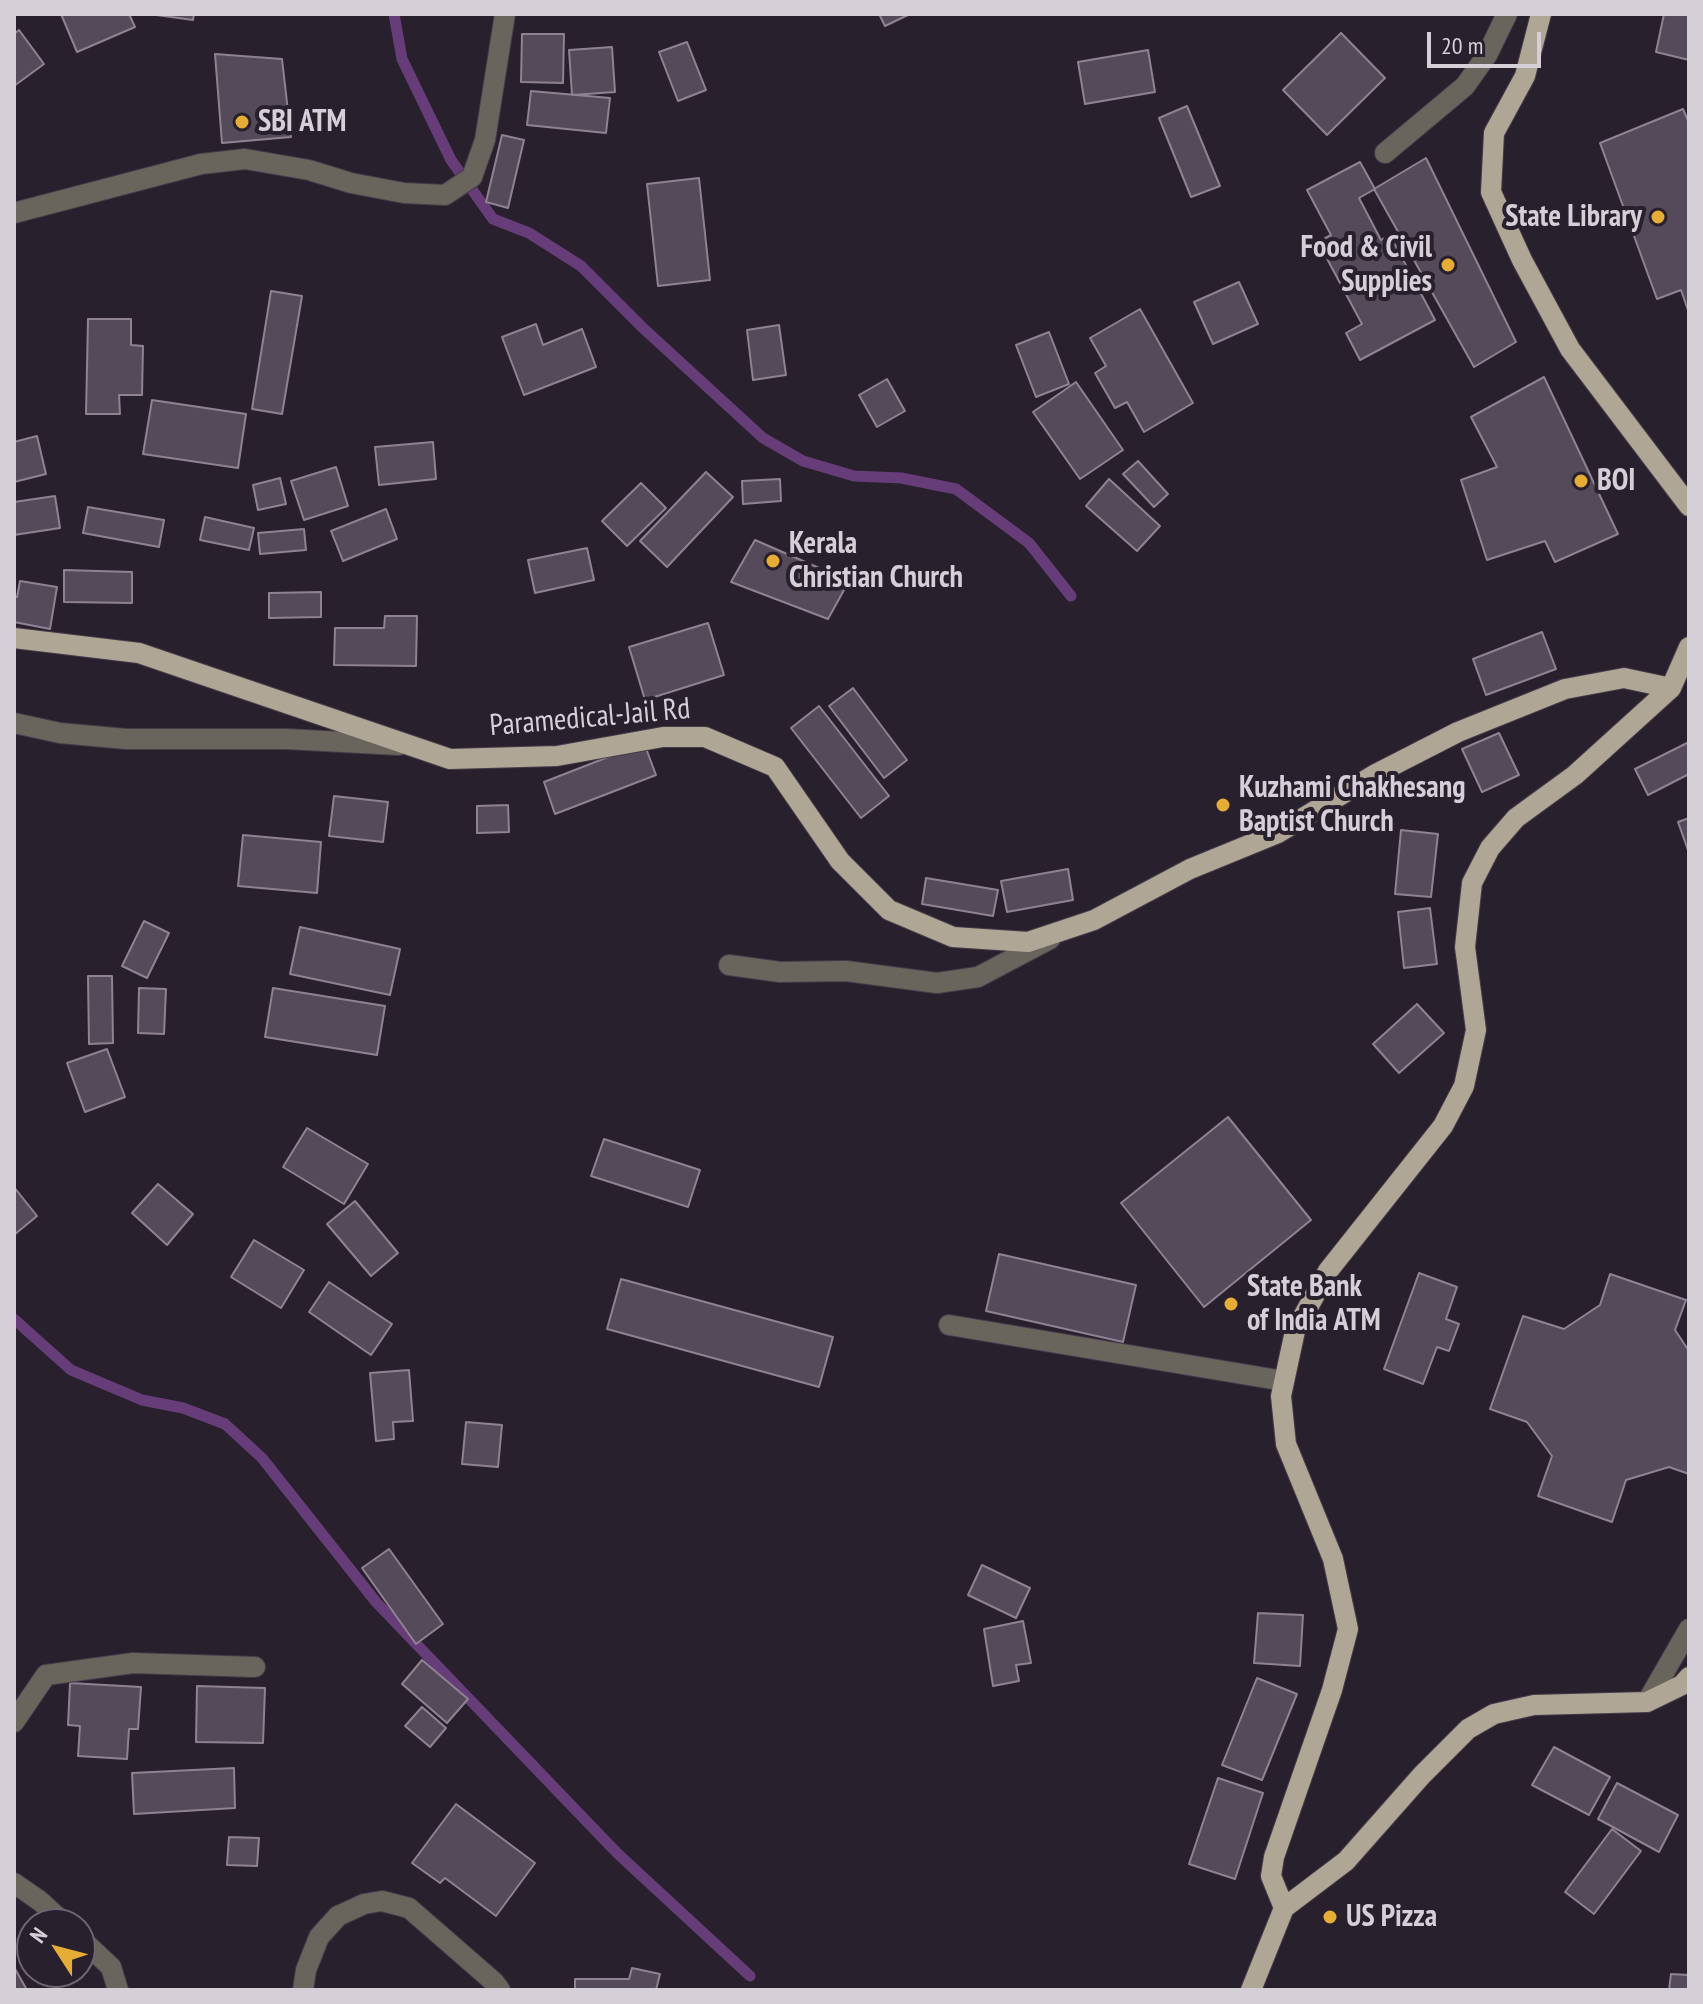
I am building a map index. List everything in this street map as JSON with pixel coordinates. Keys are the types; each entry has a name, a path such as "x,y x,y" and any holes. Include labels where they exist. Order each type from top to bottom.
{"main road":[{"path":"1541,14 1525,76 1494,133 1491,192 1522,260 1570,349 1689,506"},
{"name":"Paramedical-Jail Rd","path":"14,638 139,653 450,759 557,756 663,737 705,737 775,767 840,861 889,910 953,937 1028,942 1094,920 1190,869 1278,833 1374,775 1458,732 1565,689 1624,678 1671,688"},
{"path":"1284,1908 1271,1876 1274,1857 1332,1690 1348,1629 1333,1559 1286,1444 1281,1396 1295,1331 1328,1271 1443,1126 1464,1086 1476,1030 1465,947 1472,883 1490,848 1516,818 1575,775 1671,688 1689,647"},
{"path":"1251,1990 1284,1908 1346,1861 1422,1775 1468,1729 1494,1714 1534,1705 1647,1702 1682,1685 1689,1677"}],"street":[{"path":"14,213 201,164 245,159 309,170 351,183 404,193 445,195 472,177 485,140 505,14"},
{"path":"1385,153 1465,86 1487,55 1507,14"},
{"path":"14,723 60,733 126,739 286,739 411,745"},
{"path":"729,965 791,972 846,971 937,983 978,977 1066,930"},
{"path":"949,1325 1284,1381"},
{"path":"1647,1702 1689,1629"},
{"path":"14,1722 46,1675 133,1663 255,1667"},
{"path":"14,1883 48,1908"},
{"path":"303,1990 306,1970 319,1937 338,1916 364,1904 382,1901 409,1908 500,1990"},
{"path":"96,1953 111,1967 118,1990"}],"building":[{"path":"61,14 129,14 135,27 77,52"},
{"path":"149,14 194,14 193,20"},
{"path":"879,14 910,14 885,26"},
{"path":"1664,14 1689,14 1689,60 1656,52"},
{"path":"19,30 44,64 14,86 14,34"},
{"path":"1341,33 1385,78 1327,135 1283,90"},
{"path":"522,34 564,34 563,83 521,82"},
{"path":"687,42 706,90 678,101 659,52"},
{"path":"612,47 615,92 572,95 569,50"},
{"path":"1148,50 1155,92 1085,104 1078,62"},
{"path":"215,54 282,59 291,137 222,143"},
{"path":"531,91 610,98 606,133 527,125"},
{"path":"1187,106 1220,186 1191,197 1159,118"},
{"name":"State Library","path":"1683,109 1689,123 1689,313 1681,290 1657,299 1600,143"},
{"path":"502,135 524,140 508,208 486,202"},
{"name":"Food & Civil Supplies","path":"1426,158 1516,342 1474,367 1374,189"},
{"path":"1360,162 1375,189 1359,198 1381,240 1390,235 1435,320 1360,360 1346,333 1362,324 1318,242 1331,235 1307,190"},
{"path":"699,178 710,280 658,286 647,184"},
{"path":"1239,282 1258,324 1213,344 1194,302"},
{"path":"271,291 302,296 282,414 252,409"},
{"path":"1140,309 1193,403 1144,432 1127,402 1115,408 1095,373 1106,366 1090,338"},
{"path":"88,319 131,319 131,345 143,346 142,395 119,395 120,414 86,414"},
{"path":"536,324 543,345 582,329 596,367 524,395 502,337"},
{"path":"779,325 786,375 753,380 747,330"},
{"path":"1049,332 1069,384 1036,397 1016,345"},
{"path":"1544,377 1618,534 1555,562 1545,541 1487,560 1461,480 1497,467 1471,417"},
{"path":"887,379 905,411 877,427 859,395"},
{"path":"1076,382 1123,450 1080,479 1033,412"},
{"path":"152,400 246,414 238,468 143,454"},
{"path":"37,436 46,474 14,482 14,442"},
{"path":"433,442 436,479 379,485 375,447"},
{"path":"1138,461 1168,494 1154,507 1123,474"},
{"path":"336,467 348,506 304,520 291,481"},
{"path":"706,472 733,497 667,567 640,541"},
{"path":"280,478 286,504 258,510 253,485"},
{"path":"780,479 781,501 743,504 742,481"},
{"path":"1109,479 1160,526 1137,551 1086,506"},
{"path":"641,483 666,508 627,546 602,521"},
{"path":"55,496 60,528 14,535 14,502"},
{"path":"88,507 164,520 159,547 83,533"},
{"path":"386,509 397,539 343,561 331,531"},
{"path":"205,517 254,528 249,550 200,540"},
{"path":"304,529 306,550 260,554 258,533"},
{"name":"Kerala Christian Church","path":"755,540 849,581 828,619 731,582"},
{"path":"587,548 594,580 535,593 528,560"},
{"path":"64,570 132,572 132,603 64,602"},
{"path":"20,581 57,587 50,629 14,622 14,596 17,597"},
{"path":"321,592 321,617 269,618 269,593"},
{"path":"385,616 417,616 416,666 334,665 335,628 384,628"},
{"path":"708,623 724,675 645,700 629,647"},
{"path":"1542,632 1556,669 1486,695 1473,659"},
{"path":"853,688 907,760 884,778 829,706"},
{"path":"819,706 889,796 861,818 791,728"},
{"path":"1499,733 1519,775 1482,792 1462,749"},
{"path":"1689,742 1689,774 1648,795 1635,769"},
{"path":"644,743 656,775 555,814 544,782"},
{"path":"334,796 388,802 383,842 329,836"},
{"path":"508,805 509,832 477,833 477,806"},
{"path":"1689,818 1689,853 1678,822"},
{"path":"1401,830 1438,834 1431,897 1395,894"},
{"path":"243,835 321,842 317,893 238,886"},
{"path":"1068,869 1073,900 1007,912 1001,881"},
{"path":"926,878 998,890 993,916 922,904"},
{"path":"1430,908 1437,964 1404,968 1398,912"},
{"path":"144,921 169,933 147,978 122,966"},
{"path":"300,927 400,949 390,995 290,974"},
{"path":"88,976 112,976 113,1043 89,1044"},
{"path":"139,988 166,989 164,1034 138,1033"},
{"path":"273,988 385,1006 377,1055 265,1037"},
{"path":"1417,1004 1444,1033 1399,1073 1373,1044"},
{"path":"107,1049 125,1097 85,1112 67,1063"},
{"path":"1228,1117 1311,1220 1204,1307 1121,1203"},
{"path":"307,1128 368,1164 344,1204 283,1167"},
{"path":"604,1139 700,1170 688,1207 591,1176"},
{"path":"158,1184 193,1214 167,1245 132,1213"},
{"path":"14,1187 37,1216 14,1235"},
{"path":"355,1201 398,1253 371,1276 327,1224"},
{"path":"254,1240 304,1270 281,1308 231,1277"},
{"path":"999,1254 1136,1285 1123,1342 986,1311"},
{"path":"1419,1273 1457,1287 1446,1319 1459,1324 1449,1351 1437,1347 1423,1384 1384,1369"},
{"path":"1610,1274 1686,1300 1675,1330 1689,1351 1689,1474 1669,1467 1626,1480 1612,1522 1538,1496 1552,1456 1527,1422 1490,1409 1523,1316 1564,1329 1600,1305"},
{"path":"621,1279 833,1337 819,1387 607,1329"},
{"path":"329,1282 392,1324 371,1355 309,1312"},
{"path":"409,1370 413,1421 393,1422 394,1439 376,1441 370,1373"},
{"path":"466,1422 502,1425 498,1467 462,1464"},
{"path":"389,1549 443,1624 416,1644 362,1568"},
{"path":"982,1565 1030,1588 1016,1618 968,1595"},
{"path":"1258,1613 1303,1615 1300,1666 1254,1663"},
{"path":"1023,1621 1031,1663 1016,1665 1019,1681 993,1686 984,1629"},
{"path":"422,1660 468,1699 447,1723 402,1684"},
{"path":"1257,1678 1297,1694 1262,1780 1222,1765"},
{"path":"70,1683 141,1687 138,1729 129,1729 127,1759 78,1756 80,1726 68,1725"},
{"path":"197,1686 265,1688 263,1743 196,1742"},
{"path":"422,1707 446,1728 430,1747 405,1726"},
{"path":"1554,1747 1610,1777 1589,1815 1532,1785"},
{"path":"234,1768 235,1808 134,1814 132,1773"},
{"path":"1218,1778 1263,1793 1235,1879 1189,1864"},
{"path":"1617,1783 1678,1815 1659,1852 1598,1819"},
{"path":"456,1804 535,1863 496,1916 445,1878 440,1883 412,1863"},
{"path":"1612,1829 1641,1851 1594,1914 1565,1892"},
{"path":"229,1837 259,1838 257,1866 227,1865"},
{"path":"14,1967 16,1988 27,1990 14,1990"},
{"path":"632,1968 660,1974 656,1990 575,1990 575,1979 629,1979"},
{"path":"1671,1974 1689,1975 1689,1990 1669,1990"}],"waterway":[{"path":"394,14 402,59 451,160 493,219 529,233 581,266 643,328 763,438 803,461 854,476 901,478 956,489 1029,543 1071,596"},
{"path":"14,1319 71,1370 142,1400 183,1408 225,1424 262,1458 376,1602 617,1853 750,1976"}],"place":[{"name":"SBI ATM","path":"242,122"},
{"name":"State Library","path":"1658,217"},
{"name":"Food & Civil Supplies","path":"1448,265"},
{"name":"BOI","path":"1581,481"},
{"name":"Kerala Christian Church","path":"773,561"},
{"name":"Kuzhami Chakhesang Baptist Church","path":"1223,805"},
{"name":"State Bank of India ATM","path":"1231,1304"},
{"name":"US Pizza","path":"1330,1917"}]}
